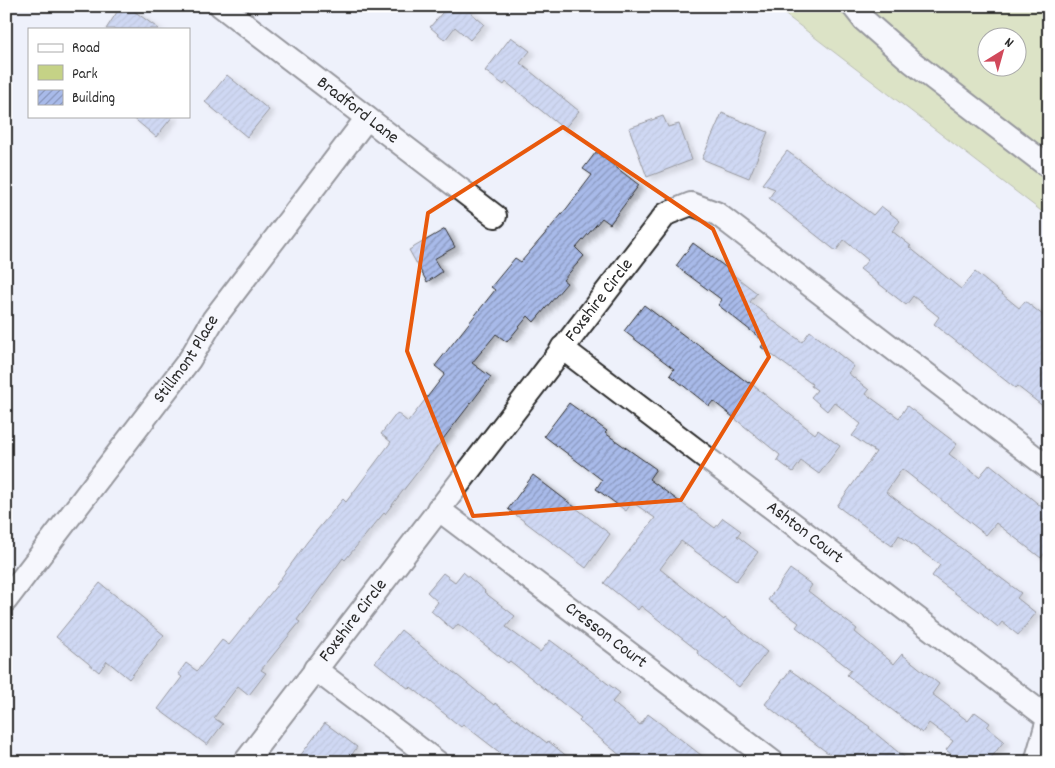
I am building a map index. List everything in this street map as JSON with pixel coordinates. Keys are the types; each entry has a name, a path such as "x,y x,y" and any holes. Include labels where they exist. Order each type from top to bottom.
{"street":[{"name":"Bradford Lane","path":"221,6 495,216"},
{"path":"853,6 864,20 912,62 1049,167"},
{"name":"Stillmont Place","path":"6,600 190,359 219,312 367,118"},
{"name":"Foxshire Circle","path":"245,762 666,214 691,204 716,213 1049,468"},
{"name":"Ashton Court","path":"562,348 1048,717"},
{"name":"Cresson Court","path":"438,509 773,762"},
{"path":"315,670 437,762"},
{"path":"1036,762 1048,717"}],"highlighted area":[{"path":"563,127 713,229 769,357 681,500 473,516 407,351 428,213"}],"green space":[{"path":"774,6 1049,6 1049,217"}],"building":[{"path":"121,6 127,6 158,28 107,28"},
{"path":"448,6 463,6 484,24 470,40 455,27 445,40 430,27"},
{"path":"511,37 530,51 520,63 579,111 564,129 506,82 504,85 485,71"},
{"path":"227,75 269,110 247,137 205,102"},
{"path":"722,113 768,132 749,178 702,159"},
{"path":"663,116 668,127 679,124 692,160 647,177 629,128"},
{"path":"133,118 171,118 156,137"},
{"path":"787,151 873,215 881,206 900,221 892,231 961,289 975,272 1019,308 1025,301 1049,320 1049,411 1017,386 1015,388 934,324 939,317 913,296 906,305 860,269 868,260 844,240 836,251 769,198 775,189 762,184"},
{"path":"596,152 639,185 610,224 602,218 576,248 584,256 563,280 567,283 534,322 528,316 507,342 496,334 472,363 491,377 385,514 345,560 343,558 297,620 300,622 261,670 266,673 249,695 238,686 214,718 223,724 207,745 158,709 182,677 178,674 186,663 197,671 222,640 229,645 277,585 307,542 343,499 346,502 391,442 381,434 397,413 408,422 445,374 435,366 495,290 491,287 515,258 521,262 592,175 583,169"},
{"path":"445,229 455,247 434,259 442,272 427,282 409,250"},
{"path":"693,243 757,293 750,302 769,318 802,342 810,331 854,366 848,373 869,390 866,394 899,418 907,406 957,444 949,454 979,477 990,464 1049,513 1041,523 1049,530 1049,548 1041,558 996,523 986,535 902,469 886,492 1021,593 1017,598 1036,613 1018,635 1002,622 998,627 932,576 940,565 899,535 892,546 837,506 876,452 852,436 861,424 834,402 827,411 811,397 817,390 811,386 812,384 761,347 765,342 718,305 722,300 676,266"},
{"path":"644,305 749,382 815,434 818,430 840,446 819,474 801,461 793,472 777,460 780,455 713,401 709,406 670,375 674,369 624,331"},
{"path":"569,403 607,431 605,433 656,469 649,479 715,528 723,518 741,531 737,536 758,552 736,581 681,541 660,569 767,652 739,687 697,653 698,651 641,606 638,610 604,583 655,518 632,502 626,511 596,489 602,480 544,436"},
{"path":"533,475 610,534 586,568 508,509"},
{"path":"790,569 812,585 808,591 857,629 855,632 894,664 902,654 939,684 932,694 968,721 975,712 990,723 987,727 1004,741 988,762 983,762 978,758 957,759 946,750 953,741 929,723 922,733 847,675 851,670 796,627 799,623 768,600"},
{"path":"463,572 484,592 515,616 506,627 540,652 550,640 620,693 612,702 640,725 648,714 710,762 628,762 579,721 581,718 510,661 508,663 458,624 453,630 431,611 438,602 427,592 443,573 455,582"},
{"path":"100,583 164,635 129,679 107,661 99,672 56,637"},
{"path":"401,630 494,705 495,703 574,762 512,762 463,724 461,727 411,687 409,689 375,662"},
{"path":"790,670 870,727 910,762 840,762 801,733 765,704"},
{"path":"325,723 357,747 347,762 308,762 300,756"}]}
